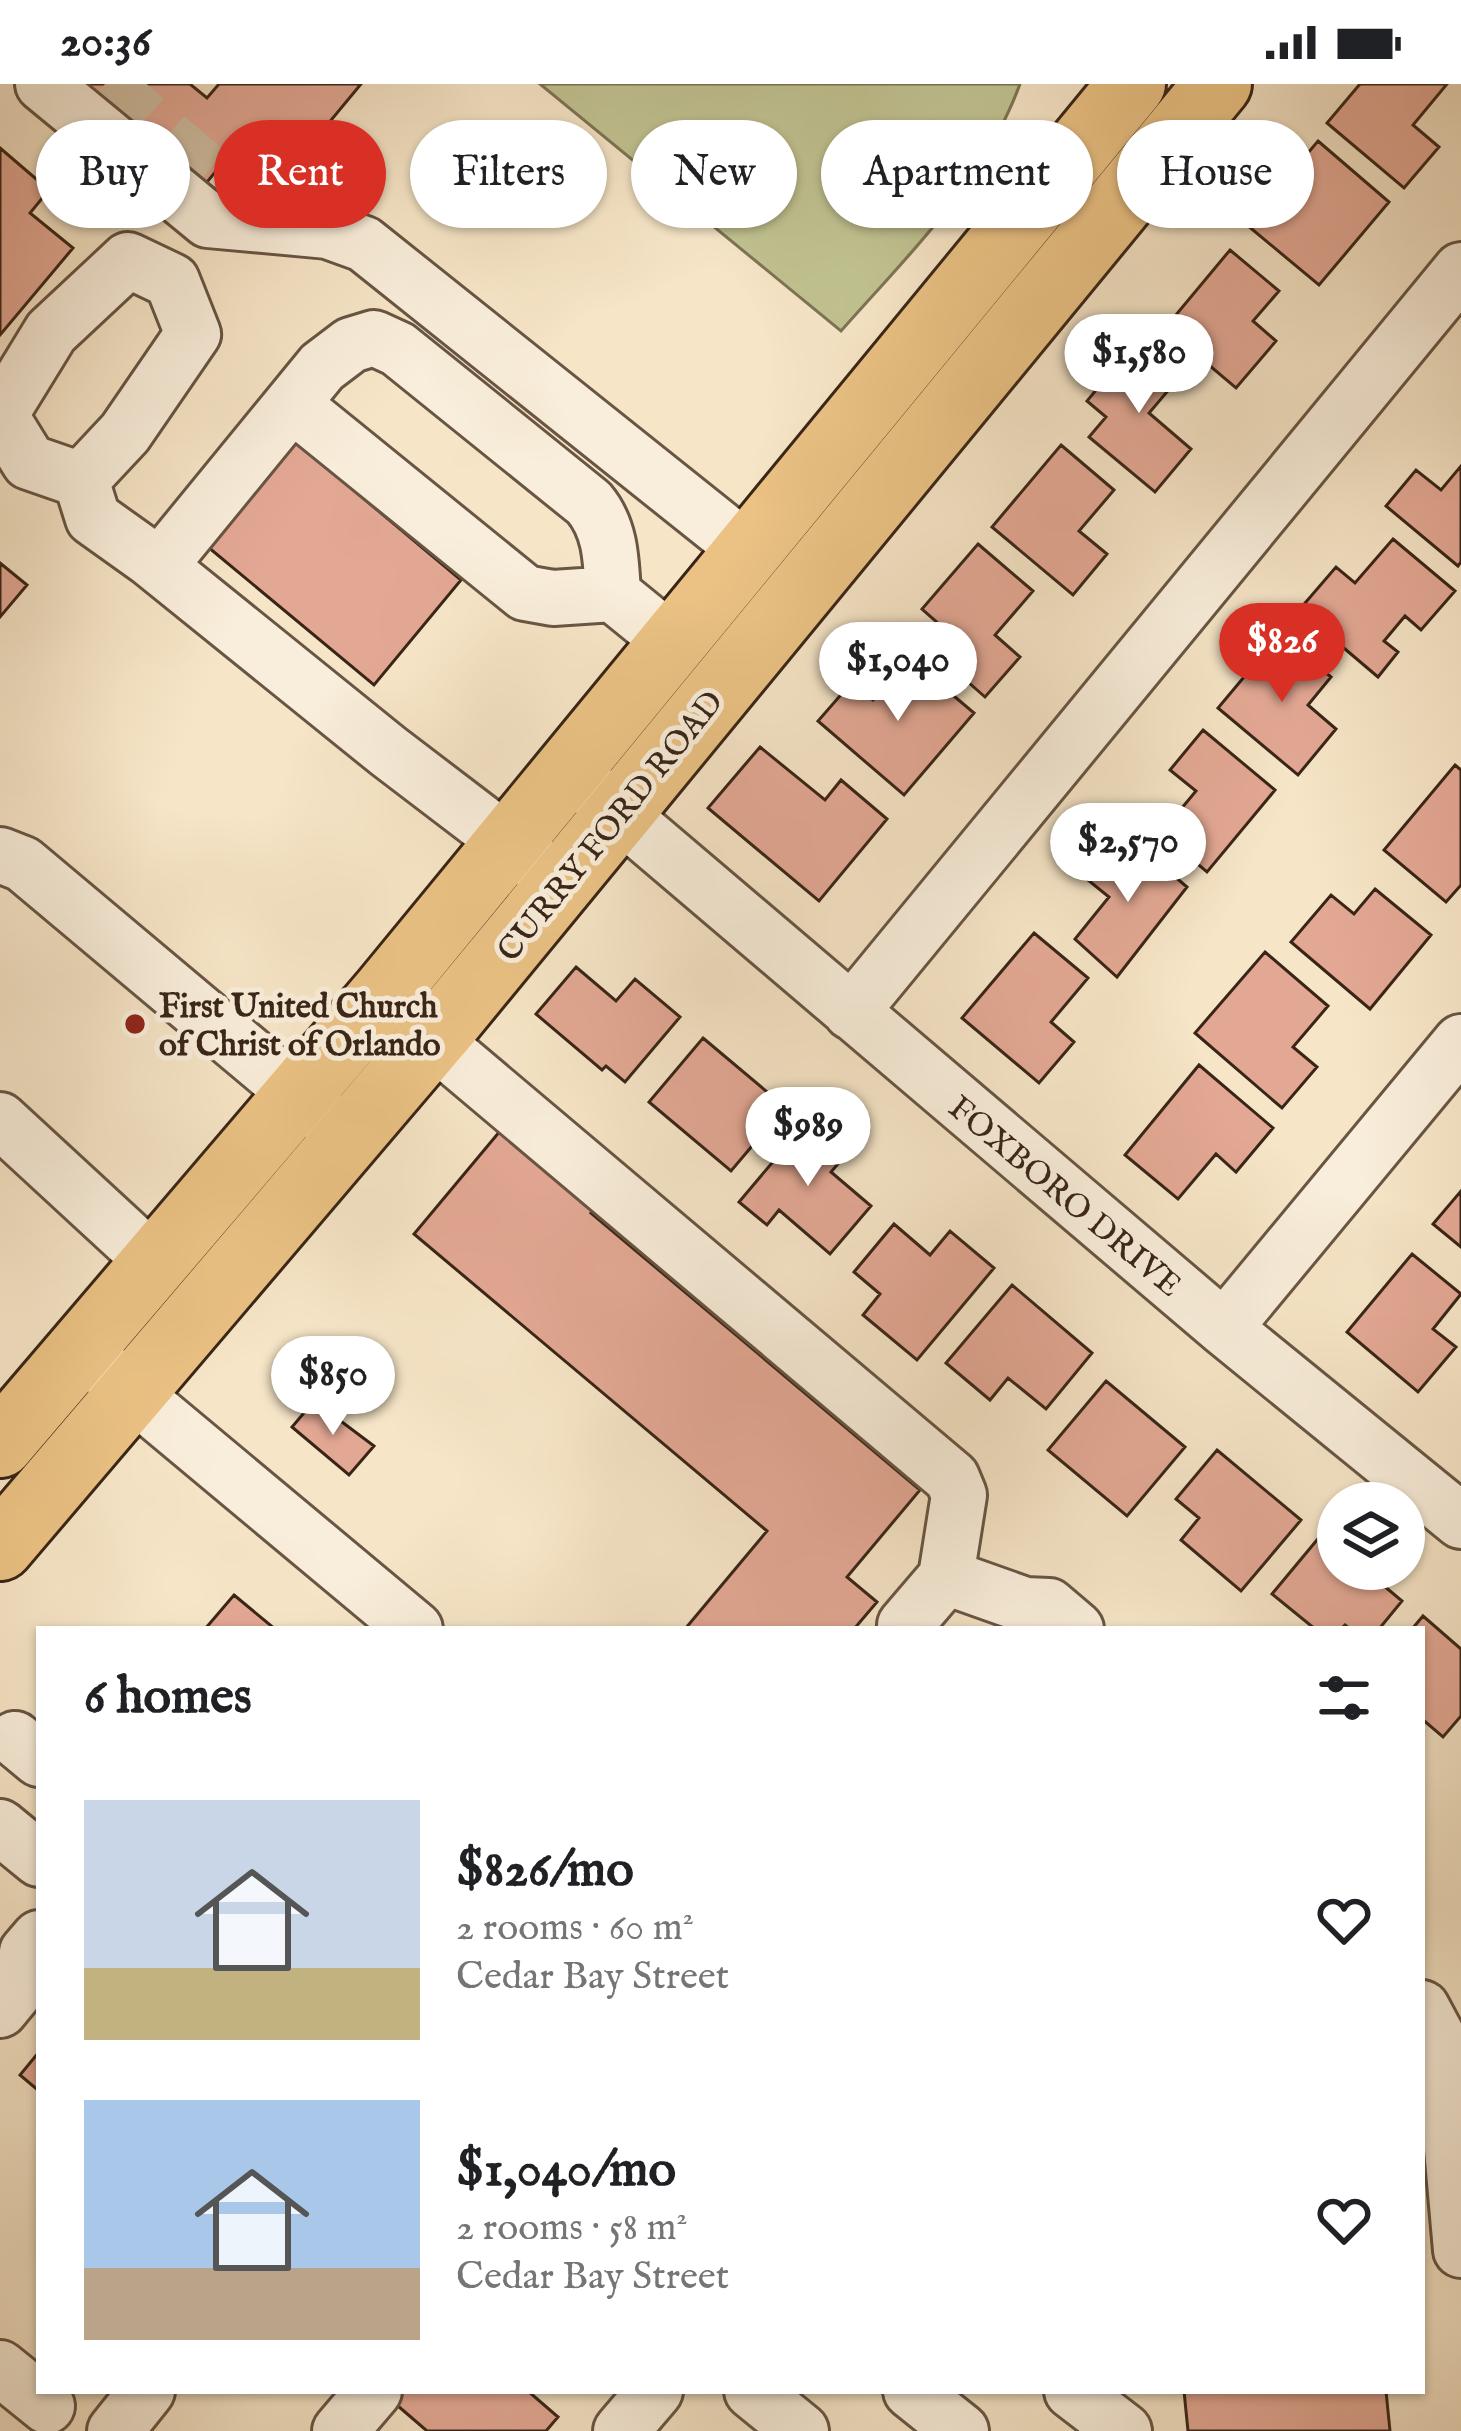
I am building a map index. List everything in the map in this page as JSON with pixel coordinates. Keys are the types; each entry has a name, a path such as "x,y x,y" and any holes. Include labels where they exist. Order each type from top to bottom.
{"main road":[{"name":"CURRY FORD ROAD","path":"0,1444 298,1096 1132,84"},
{"name":"CURRY FORD ROAD","path":"5,1531 131,1393 432,1039 1218,84"}],"street":[{"path":"43,84 214,220"},
{"path":"301,228 328,231 364,244 747,550"},
{"path":"128,260 172,281 193,334 125,434 81,480 29,462 0,415 51,332 128,260"},
{"path":"850,1012 1461,270"},
{"path":"148,558 169,554 322,368 351,345 374,338 398,349 589,503 608,541 613,594"},
{"path":"292,404 525,593 553,598 613,594 672,643"},
{"path":"81,480 93,518 560,884"},
{"name":"FOXBORO DRIVE","path":"567,769 1224,1328 1461,1521"},
{"path":"0,855 23,863 349,1137"},
{"path":"432,1039 952,1478 959,1495 946,1577 908,1626"},
{"path":"1224,1328 1461,1042"},
{"path":"0,1120 154,1263"},
{"path":"81,1349 411,1626"},
{"path":"946,1577 1025,1605 1048,1606 1072,1626"},
{"path":"0,1827 36,1857"},
{"path":"0,2011 24,1981 22,1940"},
{"path":"1425,2014 1443,2047 1461,2250"},
{"path":"0,2368 46,2409"},
{"path":"340,2431 371,2394"},
{"path":"756,2394 801,2431"},
{"path":"915,2394 961,2431"},
{"path":"1076,2394 1126,2431"},
{"path":"1125,2394 1126,2431"}],"green space":[{"path":"540,84 1020,84 1005,120 821,120 821,228 931,228 841,331 715,228 797,228 797,120 631,120 631,159 607,139 607,120 584,120"}],"building":[{"path":"76,84 190,84 207,98 219,84 361,84 331,120 214,120 214,174 202,188 190,178 190,120 120,120"},
{"path":"1360,84 1447,84 1413,125 1439,147 1404,188 1327,123"},
{"path":"1318,141 1389,202 1319,285 1251,228 1314,228 1314,146"},
{"path":"0,148 36,179 36,206 30,213 36,218 36,228 48,228 73,248 0,335"},
{"path":"1230,250 1279,291 1253,321 1276,341 1236,388 1165,328"},
{"path":"1140,337 1183,373 1149,413 1191,449 1155,492 1089,437 1106,417 1087,401"},
{"path":"296,442 461,580 374,685 208,547"},
{"path":"1061,445 1114,490 1079,531 1107,554 1073,595 992,527"},
{"path":"1461,466 1458,566 1386,506 1416,470 1441,490"},
{"path":"1393,539 1455,591 1421,630 1405,616 1384,641 1398,652 1378,677 1299,610 1336,567 1355,583"},
{"path":"978,544 1033,591 995,635 1020,657 985,697 941,658 957,640 922,609"},
{"path":"0,563 27,585 0,617"},
{"path":"1280,634 1331,677 1308,705 1336,729 1298,775 1218,708"},
{"path":"909,658 974,713 904,795 818,721 852,682 873,700"},
{"path":"1203,730 1275,790 1207,872 1161,833 1196,791 1170,770"},
{"path":"760,747 825,800 841,780 887,819 819,901 708,808"},
{"path":"1455,765 1461,770 1461,885 1446,902 1384,850"},
{"path":"1126,835 1187,887 1117,977 1075,939 1109,897 1088,880"},
{"path":"1375,889 1431,935 1370,1009 1291,942 1331,895 1354,914"},
{"path":"1034,933 1088,978 1051,1022 1074,1042 1039,1083 962,1018"},
{"path":"1265,952 1328,1006 1293,1047 1317,1067 1282,1108 1195,1033"},
{"path":"576,967 616,1001 635,979 680,1017 625,1082 606,1066 602,1070 536,1014"},
{"path":"703,1038 785,1107 731,1171 649,1102"},
{"path":"1199,1065 1273,1128 1236,1172 1216,1154 1178,1199 1125,1155"},
{"path":"511,1118 605,1197 591,1213 920,1490 847,1577 877,1602 857,1626 688,1626 767,1531 414,1234"},
{"path":"809,1119 848,1152 831,1172 871,1206 830,1254 779,1210 767,1225 739,1202"},
{"path":"1461,1191 1461,1247 1433,1224"},
{"path":"894,1224 930,1255 950,1231 994,1268 917,1360 863,1315 880,1294 854,1272"},
{"path":"1412,1254 1461,1294 1433,1329 1456,1347 1418,1392 1347,1332"},
{"path":"1012,1285 1092,1353 1046,1409 1008,1378 990,1400 946,1363"},
{"path":"1106,1381 1185,1447 1127,1516 1048,1450"},
{"path":"314,1401 374,1446 349,1475 292,1427"},
{"path":"1217,1450 1301,1520 1241,1591 1181,1540 1199,1518 1176,1499"},
{"path":"1317,1540 1317,1590 1389,1590 1402,1601 1381,1626 1311,1626 1272,1594"},
{"path":"234,1595 271,1626 208,1626"},
{"path":"1423,1616 1461,1649 1461,1716 1443,1737 1425,1722 1425,1626 1415,1626"},
{"path":"36,2056 36,2088 20,2075"},
{"path":"396,2394 531,2394 558,2417 546,2431 427,2431 391,2400"},
{"path":"1184,2394 1386,2394 1390,2431 1188,2431"}],"tunnel":[{"path":"105,84 212,175"}],"place":[{"name":"First United Church of Christ of Orlando","path":"135,1024"}]}
